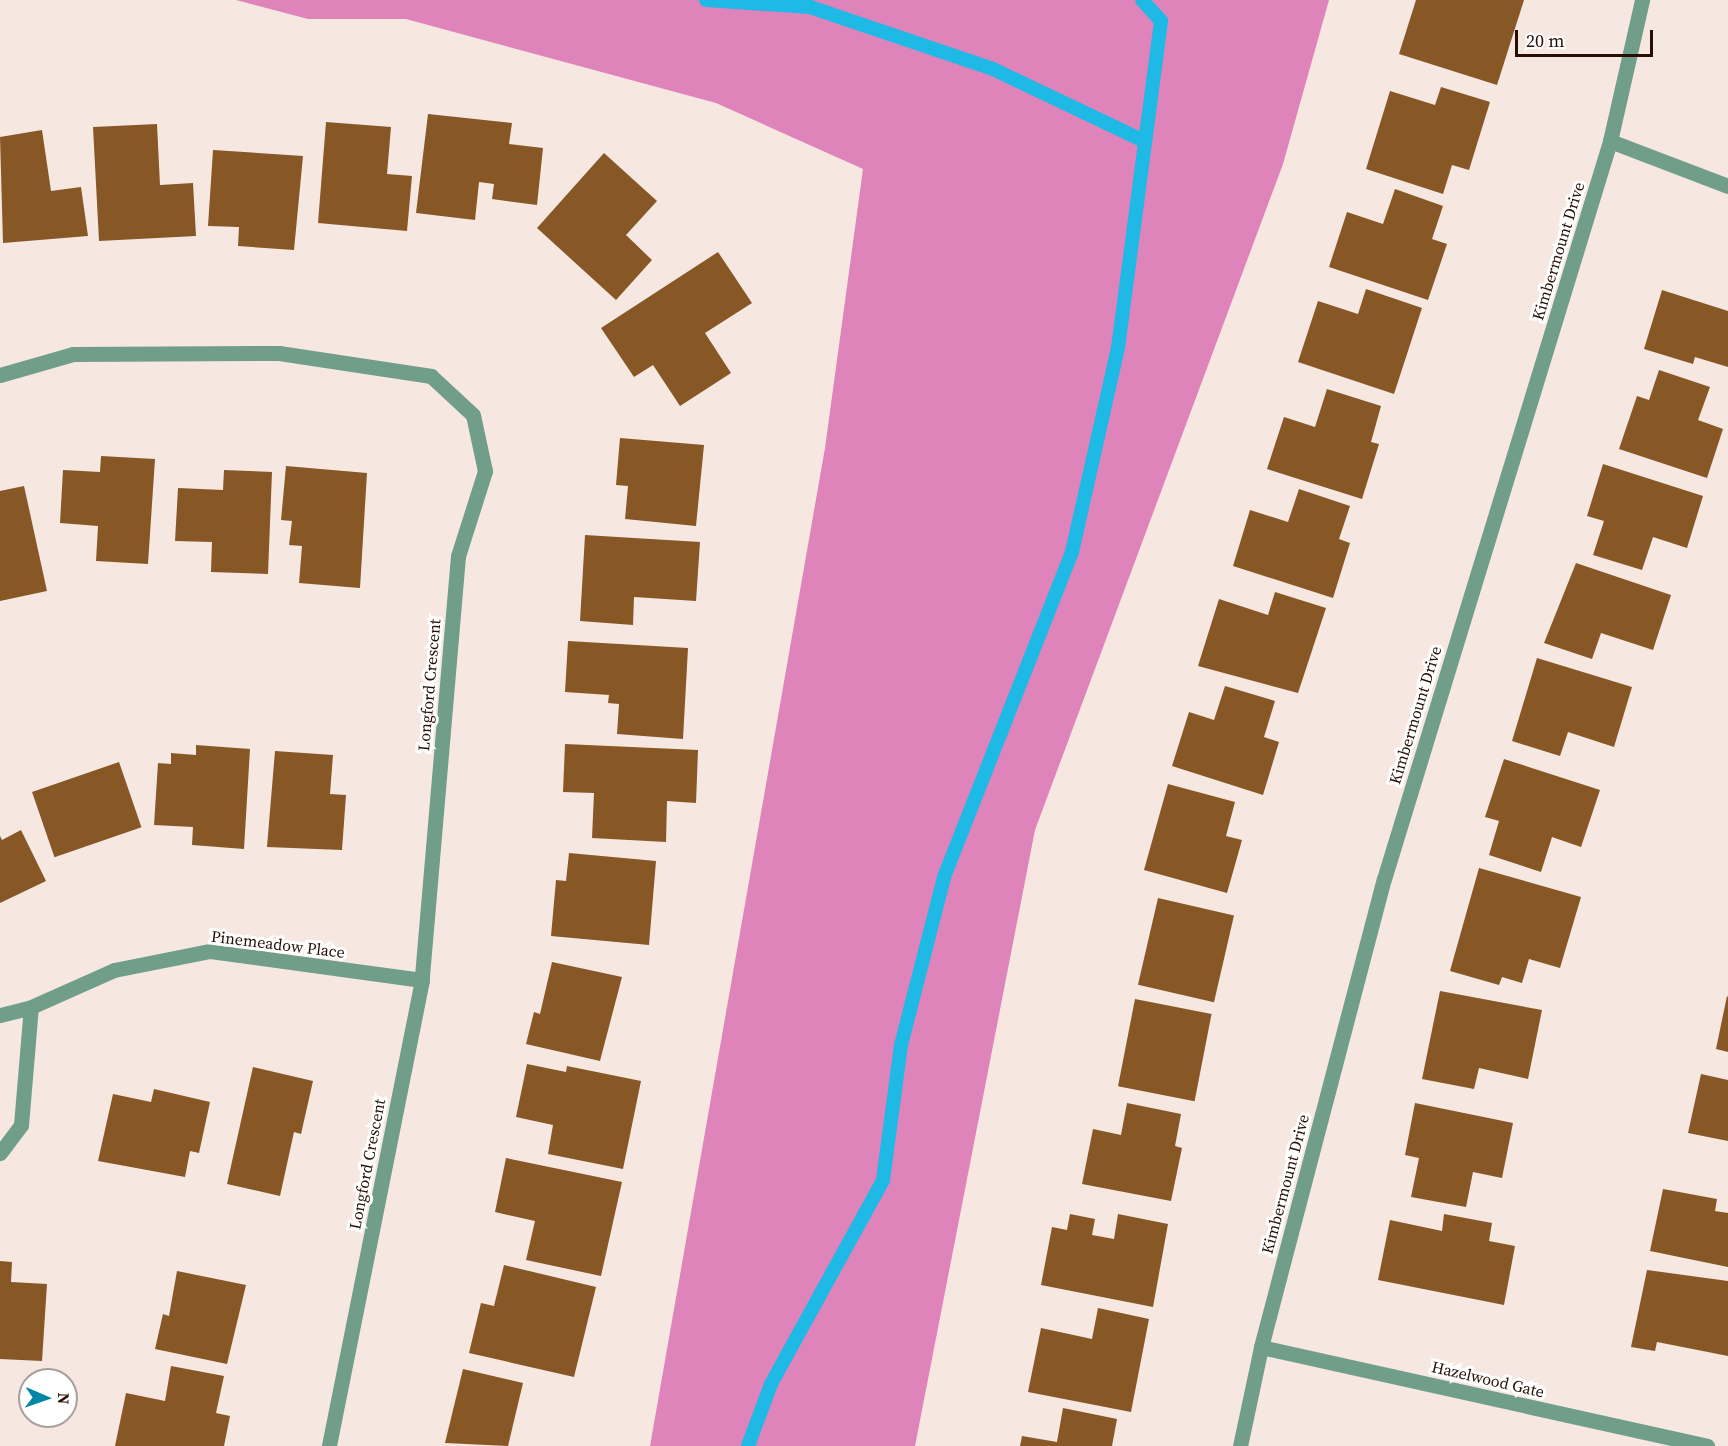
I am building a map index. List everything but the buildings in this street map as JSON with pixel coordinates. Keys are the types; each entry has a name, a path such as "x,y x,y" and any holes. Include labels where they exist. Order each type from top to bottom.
{"street":[{"name":"Kimbermount Drive","path":"1240,1446 1261,1347 1384,879 1610,141 1642,0"},
{"path":"1610,141 1728,186"},
{"name":"Longford Crescent","path":"0,375 73,354 279,353 430,376 474,415 484,471 458,555 422,981 329,1446"},
{"name":"Pinemeadow Place","path":"0,1015 31,1007 114,970 210,951 422,981"},
{"path":"0,1153 21,1125 31,1007"},
{"name":"Hazelwood Gate","path":"1261,1347 1707,1446"}],"shaded area":[{"path":"236,0 1329,0 1283,164 1035,830 915,1446 650,1446 825,448 863,169 716,103 406,19 308,19"}],"waterway":[{"path":"706,0 810,7 993,69 1144,141"},
{"path":"748,1446 771,1384 883,1180 901,1045 944,877 1072,552 1118,348 1161,21 1142,0"}]}
